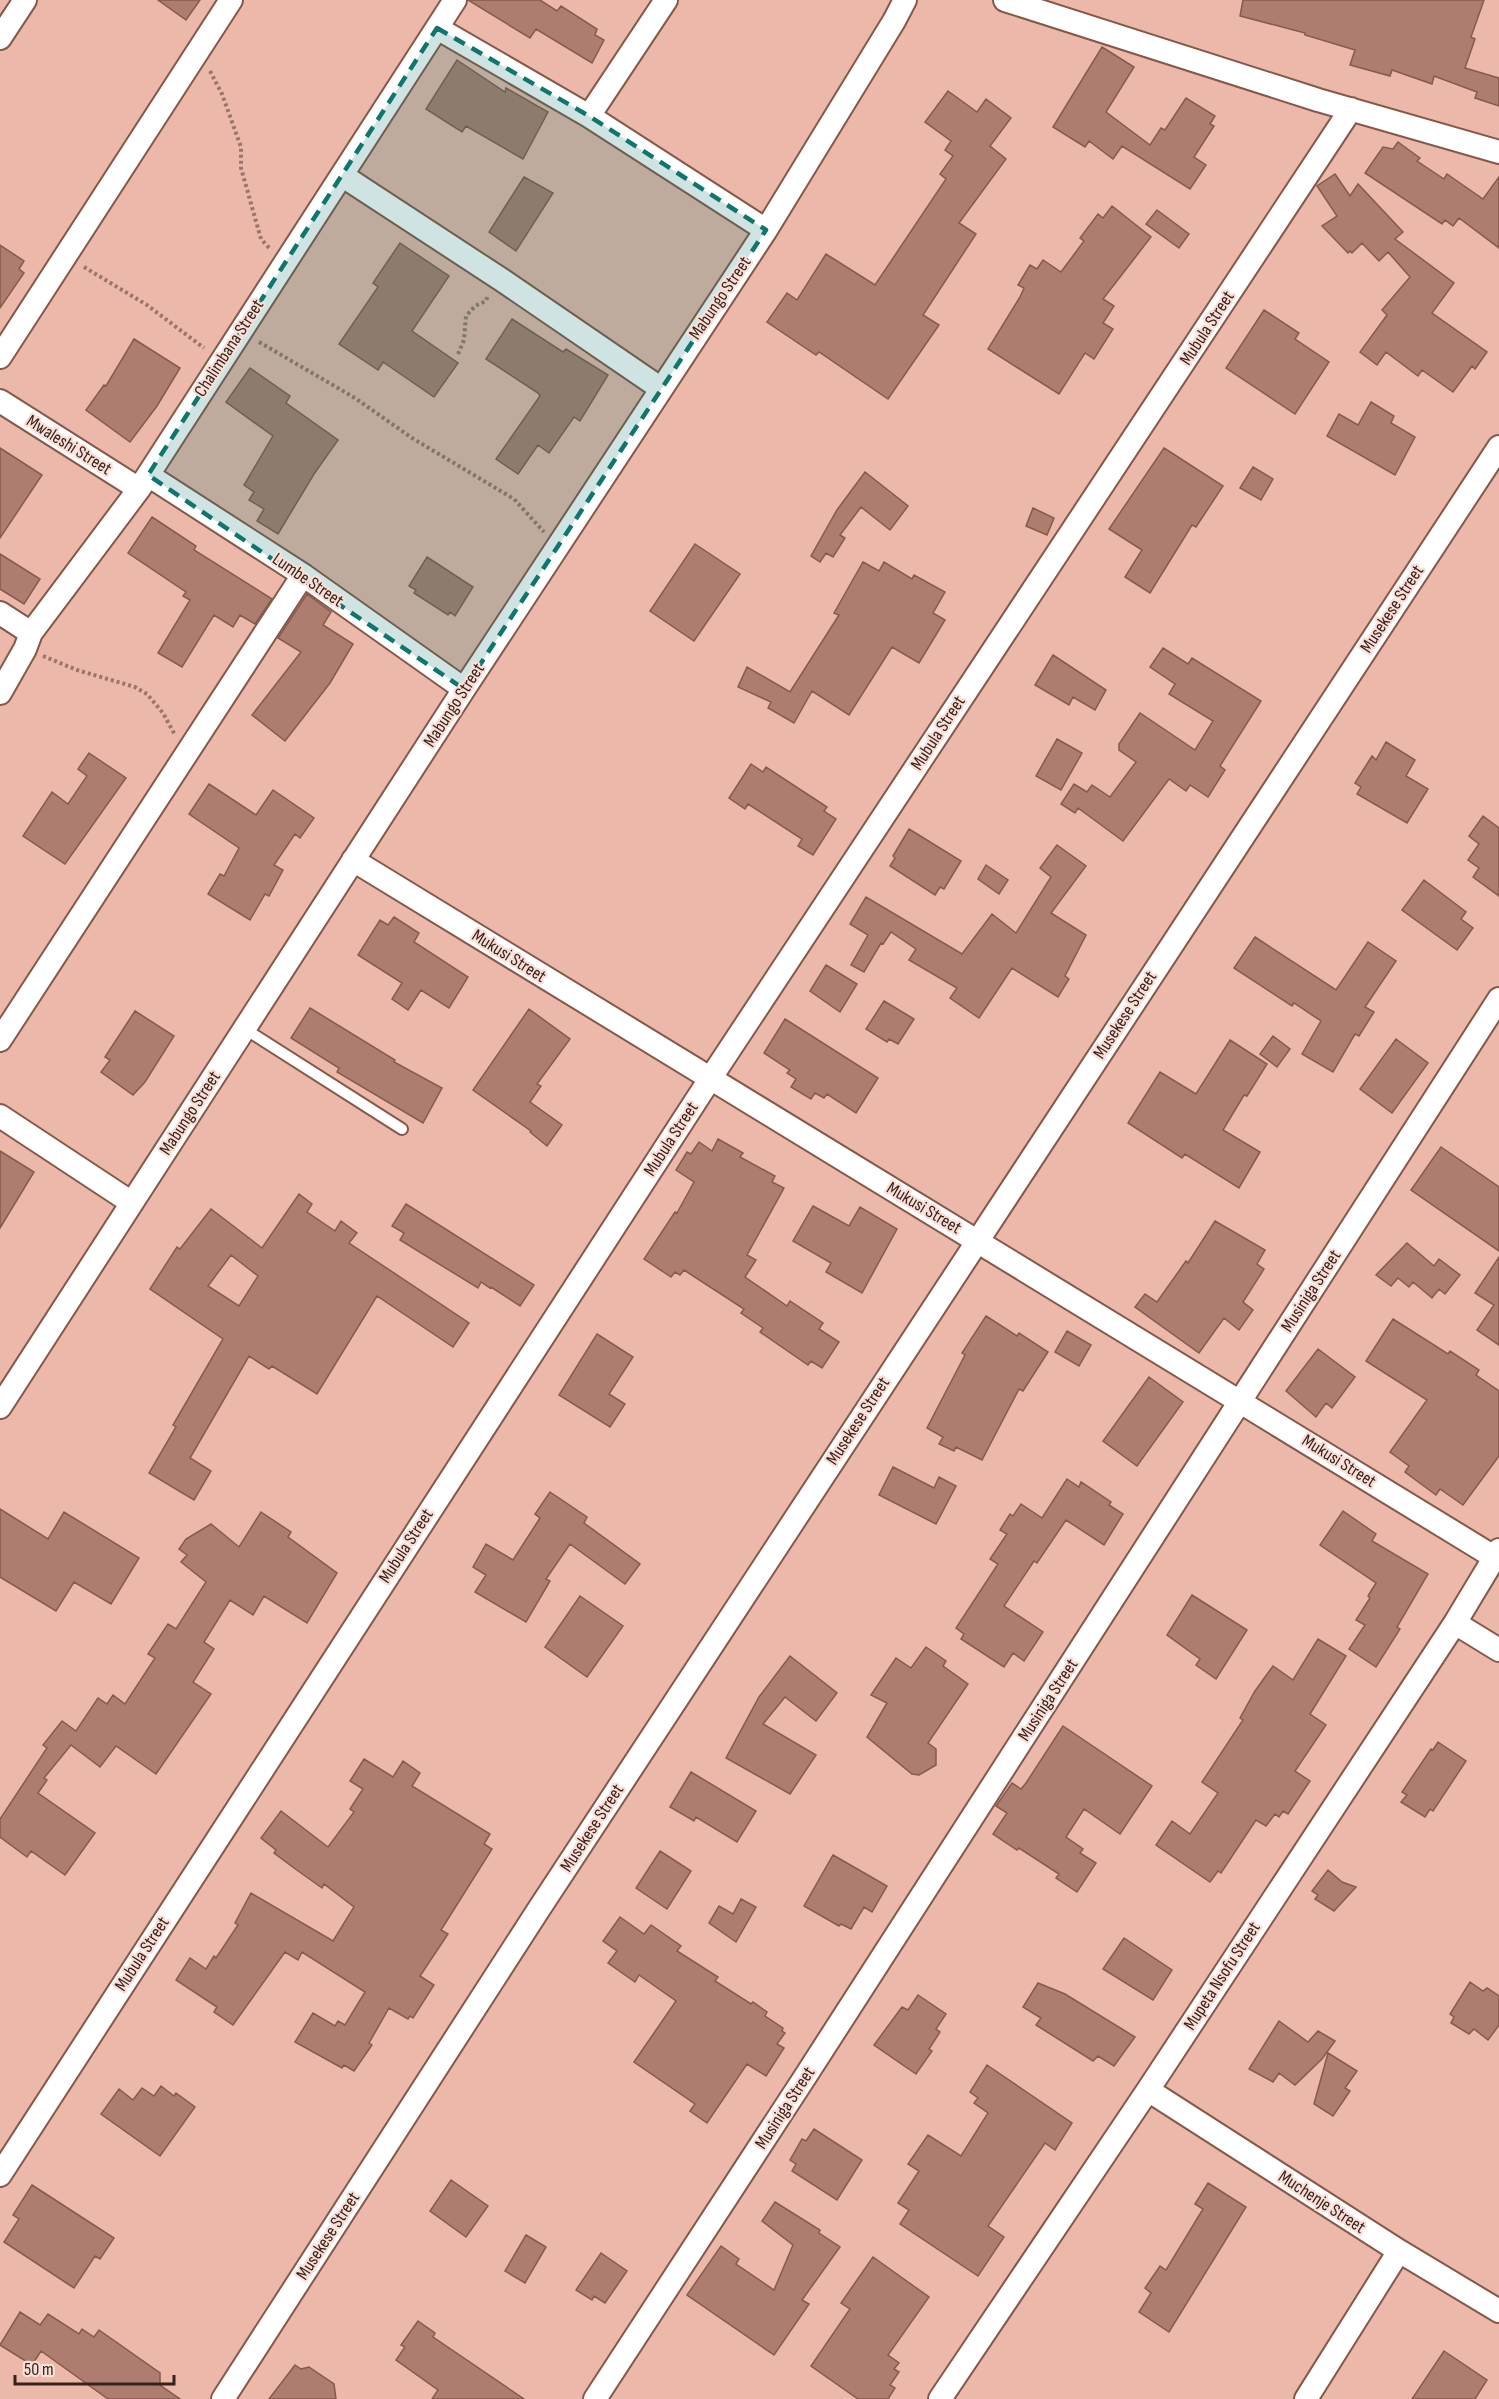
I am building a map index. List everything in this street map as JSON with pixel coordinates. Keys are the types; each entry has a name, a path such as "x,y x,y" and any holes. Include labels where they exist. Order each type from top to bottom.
{"street":[{"path":"1,33 25,0"},
{"path":"0,357 231,0"},
{"name":"Chalimbana Street","path":"0,693 28,641 144,482 455,0"},
{"path":"589,116 666,0"},
{"name":"Mabungo Street","path":"0,1407 464,689 766,230 905,0"},
{"path":"1005,0 1318,100 1499,152"},
{"path":"437,28 589,116 766,230"},
{"name":"Mubula Street","path":"0,2175 710,1079 1351,109"},
{"path":"343,176 502,280 660,388"},
{"name":"Mwaleshi Street","path":"0,401 144,482"},
{"name":"Musekese Street","path":"223,2399 543,1902 1499,447"},
{"name":"Lumbe Street","path":"144,482 303,575 464,689"},
{"path":"0,1040 303,575"},
{"path":"0,613 28,641"},
{"name":"Mukusi Street","path":"353,860 1240,1401 1497,1554"},
{"name":"Musiniga Street","path":"595,2399 1499,999"},
{"path":"0,1116 132,1203"},
{"name":"Mupeta Nsofu Street","path":"940,2399 1148,2090 1455,1623 1497,1554"},
{"path":"1455,1623 1499,1650"},
{"name":"Muchenje Street","path":"1148,2090 1399,2251 1499,2311"},
{"path":"1306,2399 1399,2251"}],"lane":[{"path":"245,1029 402,1129"}],"path":[{"path":"199,49 222,94 241,147 241,168 261,239 283,265"},
{"path":"66,255 147,305 221,361"},
{"path":"458,354 464,340 466,316 475,306 486,301 494,284 502,280"},
{"path":"241,331 355,398 412,438 514,499 558,547"},
{"path":"28,641 77,670 135,687 147,694 163,713 186,754"}],"highlighted area":[{"path":"437,28 589,116 766,230 464,689 148,475"}],"building":[{"path":"158,0 200,0 186,20"},
{"path":"468,0 540,0 557,11 561,6 597,29 595,35 604,40 592,63 536,29 530,38"},
{"path":"1243,0 1484,0 1471,37 1475,39 1465,68 1499,78 1499,106 1475,98 1477,92 1434,76 1432,84 1392,70 1390,76 1350,65 1355,50 1305,35 1305,33 1240,16"},
{"path":"1102,47 1134,67 1106,112 1150,145 1161,128 1165,130 1186,98 1215,116 1210,124 1214,126 1194,157 1206,165 1190,189 1122,146 1113,159 1089,141 1085,147 1053,127"},
{"path":"457,60 505,92 506,88 548,112 523,159 466,126 462,132 426,109"},
{"path":"948,91 977,112 986,99 1011,118 990,146 1006,159 959,223 976,234 923,315 939,325 888,399 819,352 816,355 767,322 787,293 797,300 826,254 875,285 946,179 940,174 953,156 945,150 951,141 925,122"},
{"path":"1398,142 1420,158 1417,161 1444,179 1447,174 1483,199 1499,177 1499,248 1459,218 1453,226 1445,220 1442,224 1365,173 1383,147 1393,149"},
{"path":"1335,174 1350,196 1358,184 1403,232 1395,239 1454,283 1432,313 1487,352 1475,369 1472,366 1453,392 1422,370 1418,376 1386,352 1377,365 1360,352 1387,315 1382,310 1410,277 1388,252 1379,261 1362,243 1352,253 1350,251 1348,253 1322,226 1337,216 1317,186"},
{"path":"524,177 553,193 516,251 489,232"},
{"path":"1112,206 1151,237 1103,299 1114,306 1103,323 1113,329 1094,359 1085,353 1059,394 988,349 1020,297 1024,288 1018,285 1030,265 1037,269 1043,260 1061,272 1084,241 1080,238 1098,214 1103,218"},
{"path":"1157,210 1189,234 1179,248 1146,224"},
{"path":"400,243 449,276 412,331 458,363 434,397 383,362 378,370 339,344 378,287 373,283"},
{"path":"0,245 24,261 19,269 24,273 0,308"},
{"path":"1264,310 1299,333 1295,339 1329,362 1295,414 1226,368"},
{"path":"512,319 563,352 566,349 608,375 580,421 574,417 549,453 538,445 518,474 496,459 540,396 486,359"},
{"path":"134,339 180,368 157,406 130,442 86,410 104,385 106,386"},
{"path":"250,368 290,396 286,403 338,440 314,474 278,534 257,521 264,509 249,500 254,492 244,485 273,436 226,402"},
{"path":"1371,402 1394,416 1391,423 1415,437 1395,475 1327,436 1339,414 1358,425"},
{"path":"0,448 42,475 0,538"},
{"path":"1164,448 1223,486 1196,527 1192,525 1150,593 1125,577 1142,550 1109,529"},
{"path":"1253,467 1273,479 1261,500 1240,488"},
{"path":"865,472 908,506 890,530 861,507 840,535 845,538 833,557 826,553 820,562 811,556 837,510"},
{"path":"1033,508 1054,518 1047,535 1026,526"},
{"path":"152,517 196,546 194,550 272,599 255,624 240,615 233,627 214,615 182,667 158,653 190,600 183,596 186,592 128,553"},
{"path":"695,544 740,574 694,641 650,611"},
{"path":"0,554 40,579 24,604 0,589"},
{"path":"427,557 473,587 455,616 450,612 448,615 414,593 416,590 409,586"},
{"path":"863,562 879,571 884,562 912,579 914,575 945,592 933,613 945,620 919,663 892,647 849,715 812,691 794,723 768,708 771,702 738,687 747,667 790,692 839,615 834,613"},
{"path":"307,594 331,612 323,625 353,644 330,683 285,741 252,715 301,652 278,638"},
{"path":"1163,648 1188,664 1192,658 1261,701 1220,766 1225,770 1208,797 1190,785 1186,791 1169,779 1123,841 1078,808 1075,813 1061,804 1074,784 1087,792 1092,785 1110,797 1136,762 1119,750 1119,744 1140,713 1195,750 1213,721 1169,694 1175,684 1150,667"},
{"path":"1053,655 1106,690 1095,710 1073,697 1069,705 1035,685"},
{"path":"1057,739 1082,753 1061,790 1036,776"},
{"path":"1386,742 1415,760 1406,776 1428,789 1407,823 1357,794 1361,787 1355,783 1372,756 1376,760"},
{"path":"89,753 126,778 65,864 23,836 52,792 68,804 87,776 78,769"},
{"path":"751,764 763,772 766,767 827,807 824,811 836,819 813,855 798,846 802,839 748,804 745,809 729,798"},
{"path":"209,784 256,815 273,790 314,818 300,838 295,834 274,865 283,870 269,896 265,894 250,920 208,894 220,874 224,876 239,848 189,814"},
{"path":"1483,816 1499,828 1499,896 1473,877 1479,868 1468,860 1479,844 1469,836"},
{"path":"909,829 961,861 944,889 940,887 935,895 890,866 895,858 893,856"},
{"path":"1057,845 1086,866 1051,913 1086,935 1065,976 1069,979 1058,997 1012,968 979,1018 950,998 957,988 909,960 916,949 891,932 883,944 881,943 864,972 851,965 868,935 850,924 866,897 962,954 992,914 1016,933 1051,877 1040,868"},
{"path":"986,865 1008,880 999,894 978,879"},
{"path":"1424,880 1466,912 1461,919 1473,928 1457,950 1402,910"},
{"path":"394,917 419,933 414,942 468,977 449,1008 421,990 408,1010 392,999 402,983 358,955 380,920 388,925"},
{"path":"1255,937 1336,990 1368,942 1396,961 1365,1007 1374,1012 1359,1036 1355,1034 1333,1072 1302,1054 1321,1021 1294,1003 1292,1006 1234,968"},
{"path":"826,965 857,984 840,1012 810,991"},
{"path":"884,1001 914,1019 898,1044 889,1039 887,1042 866,1029"},
{"path":"310,1008 395,1060 394,1062 442,1088 423,1123 337,1072 339,1068 291,1038"},
{"path":"529,1009 570,1039 537,1084 541,1086 530,1102 562,1125 547,1146 531,1131 473,1090"},
{"path":"135,1011 174,1036 145,1082 133,1095 101,1072 110,1060 105,1057"},
{"path":"785,1019 878,1078 856,1113 827,1094 824,1098 815,1093 811,1099 791,1087 796,1079 787,1073 790,1070 764,1053"},
{"path":"1273,1036 1290,1049 1277,1067 1260,1054"},
{"path":"1396,1039 1428,1063 1392,1113 1360,1089"},
{"path":"1230,1040 1267,1064 1247,1096 1244,1095 1223,1130 1260,1152 1239,1188 1185,1154 1182,1158 1128,1123 1160,1072 1196,1094"},
{"path":"718,1139 743,1153 740,1157 775,1176 772,1182 784,1188 747,1255 756,1260 745,1277 787,1306 790,1301 823,1323 819,1329 839,1342 822,1368 811,1361 808,1365 760,1332 763,1328 741,1313 744,1309 684,1270 680,1275 675,1272 671,1277 644,1259 675,1212 677,1213 694,1182 676,1170 687,1152 691,1154 699,1142 712,1151"},
{"path":"1441,1147 1499,1187 1499,1251 1411,1190"},
{"path":"0,1151 34,1172 0,1228"},
{"path":"299,1194 312,1204 307,1212 335,1231 341,1221 357,1233 349,1243 469,1323 453,1347 377,1296 317,1394 272,1366 269,1369 249,1356 190,1458 211,1471 194,1500 149,1473 176,1427 173,1425 223,1339 150,1289 177,1247 180,1249 211,1209 262,1248","holes":["231,1255 258,1276 239,1306 208,1286"]},
{"path":"406,1204 534,1285 520,1306 481,1282 478,1288 400,1240 404,1233 392,1226"},
{"path":"813,1206 849,1226 860,1207 897,1229 862,1293 826,1272 831,1263 793,1241"},
{"path":"1215,1221 1265,1250 1257,1264 1264,1269 1243,1302 1253,1310 1239,1330 1224,1318 1199,1353 1135,1307 1145,1294 1157,1302 1186,1261 1188,1263"},
{"path":"1407,1243 1434,1266 1439,1259 1460,1275 1445,1294 1439,1289 1432,1298 1413,1282 1409,1287 1398,1278 1391,1286 1376,1275"},
{"path":"1499,1257 1499,1345 1477,1330 1494,1305 1475,1293"},
{"path":"986,1316 1017,1336 1019,1333 1048,1352 1023,1391 1019,1389 982,1460 956,1447 954,1451 939,1444 943,1437 927,1428 965,1355 962,1353"},
{"path":"1393,1319 1448,1354 1450,1351 1479,1370 1476,1375 1499,1391 1499,1456 1463,1505 1440,1489 1436,1495 1405,1472 1409,1466 1390,1452 1427,1400 1366,1361"},
{"path":"1067,1331 1091,1345 1079,1366 1055,1352"},
{"path":"597,1334 633,1357 609,1394 625,1404 610,1427 559,1395"},
{"path":"1318,1349 1355,1377 1332,1408 1326,1403 1316,1417 1286,1391"},
{"path":"1149,1377 1183,1402 1137,1466 1103,1441"},
{"path":"893,1467 934,1488 939,1477 956,1486 936,1524 879,1495"},
{"path":"1067,1479 1079,1487 1081,1482 1111,1502 1109,1505 1123,1514 1104,1545 1066,1520 1037,1563 1034,1561 1004,1606 1043,1632 1024,1661 1013,1653 1004,1667 961,1639 964,1634 956,1628 998,1564 990,1559 1007,1534 1000,1530 1010,1514 1013,1516 1021,1504 1042,1518"},
{"path":"550,1492 587,1517 584,1523 640,1564 625,1584 570,1544 546,1579 550,1581 526,1622 475,1592 486,1575 473,1567 486,1544 513,1560 540,1518 535,1514"},
{"path":"0,1509 48,1539 64,1512 139,1558 111,1604 74,1582 56,1611 0,1577"},
{"path":"1343,1511 1376,1534 1372,1541 1428,1574 1397,1627 1400,1629 1376,1667 1349,1649 1365,1625 1356,1620 1370,1598 1368,1596 1376,1583 1320,1545"},
{"path":"261,1512 291,1532 288,1537 337,1573 307,1623 264,1596 253,1615 230,1600 204,1642 214,1649 193,1682 211,1694 156,1774 116,1746 100,1767 71,1745 44,1778 47,1780 38,1793 95,1833 65,1875 31,1851 27,1857 0,1837 0,1819 47,1748 43,1745 62,1721 76,1731 98,1698 107,1704 113,1695 125,1704 155,1658 148,1654 168,1624 176,1629 206,1582 181,1562 187,1555 179,1549 186,1539 211,1524 239,1547"},
{"path":"1192,1595 1247,1630 1216,1679 1196,1665 1200,1659 1167,1635"},
{"path":"580,1596 623,1626 587,1677 545,1647"},
{"path":"1318,1639 1346,1656 1310,1714 1326,1725 1295,1771 1310,1781 1288,1814 1283,1811 1279,1817 1275,1814 1266,1826 1256,1820 1221,1873 1218,1871 1210,1882 1156,1845 1172,1821 1190,1834 1218,1793 1202,1782 1243,1720 1240,1718 1255,1691 1273,1666 1293,1680"},
{"path":"926,1647 946,1661 943,1666 968,1684 928,1743 936,1749 936,1765 919,1775 912,1774 867,1737 887,1703 871,1695 896,1658 911,1668"},
{"path":"790,1656 837,1693 816,1721 785,1697 763,1724 816,1755 790,1794 726,1758 759,1697"},
{"path":"1063,1726 1152,1786 1120,1834 1084,1809 1066,1837 1083,1849 1080,1853 1096,1863 1077,1892 1056,1878 1059,1874 993,1834 1007,1813 996,1806 1012,1783 1021,1789"},
{"path":"1438,1742 1466,1761 1433,1811 1430,1809 1425,1817 1401,1802 1407,1795 1402,1792"},
{"path":"364,1759 393,1777 403,1761 420,1773 412,1786 490,1834 484,1844 492,1849 441,1930 448,1934 420,1976 434,1985 413,2018 410,2016 408,2019 389,2008 369,2043 372,2045 354,2071 344,2065 342,2068 295,2042 313,2013 335,2026 338,2021 345,2025 365,1992 302,1952 298,1960 285,1952 233,2025 214,2012 217,2007 176,1980 190,1958 206,1969 214,1956 216,1958 238,1925 235,1923 251,1893 333,1941 354,1907 324,1884 322,1888 294,1868 274,1853 276,1850 261,1838 281,1811 328,1847 354,1812 350,1809 363,1789 350,1781"},
{"path":"691,1772 756,1811 737,1842 696,1817 694,1821 670,1807"},
{"path":"660,1851 691,1871 667,1909 636,1888"},
{"path":"833,1855 887,1886 872,1912 864,1907 851,1929 841,1924 839,1926 804,1906"},
{"path":"1328,1870 1342,1882 1356,1887 1334,1911 1315,1899 1318,1895 1312,1891"},
{"path":"741,1899 756,1907 736,1942 709,1923 719,1906 733,1914"},
{"path":"620,1917 644,1934 651,1925 681,1946 677,1951 718,1977 715,1981 751,2004 753,2002 767,2012 765,2016 783,2028 782,2031 785,2033 777,2044 784,2048 766,2076 747,2064 707,2123 690,2111 695,2104 634,2062 676,2001 639,1975 635,1982 608,1963 617,1951 603,1941"},
{"path":"1124,1938 1172,1970 1153,2000 1103,1969"},
{"path":"1470,1982 1483,1991 1487,1988 1499,1996 1499,2025 1488,2040 1474,2029 1469,2034 1451,2023 1454,2017 1450,2014"},
{"path":"1038,1983 1065,1994 1135,2037 1114,2066 1098,2056 1093,2061 1036,2025 1041,2018 1023,2007"},
{"path":"918,1995 946,2014 936,2029 940,2032 929,2049 932,2051 916,2074 874,2045 902,2007 908,2010"},
{"path":"1279,2021 1308,2042 1318,2031 1335,2041 1322,2059 1295,2085 1279,2073 1273,2082 1249,2069"},
{"path":"1328,2053 1357,2071 1345,2088 1350,2091 1333,2116 1314,2104"},
{"path":"987,2065 1072,2123 1055,2150 1045,2143 988,2226 1004,2237 978,2276 900,2224 909,2210 898,2203 919,2171 908,2164 928,2135 961,2156 988,2113 974,2103 978,2098 970,2092"},
{"path":"161,2086 174,2096 176,2093 195,2107 160,2156 101,2114 119,2089 133,2100 142,2088 154,2096"},
{"path":"814,2129 862,2160 837,2200 792,2171 796,2164 790,2160 802,2139 806,2141"},
{"path":"451,2180 488,2206 466,2237 430,2211"},
{"path":"1208,2183 1246,2207 1169,2332 1139,2312 1151,2293 1145,2288 1160,2266 1166,2270 1203,2209 1195,2204"},
{"path":"32,2185 114,2238 100,2259 95,2256 74,2288 4,2242 19,2219 13,2215"},
{"path":"775,2202 820,2230 819,2233 840,2247 802,2300 809,2304 774,2355 687,2295 721,2246 739,2259 736,2264 774,2290 793,2245 762,2221"},
{"path":"526,2235 546,2247 525,2283 505,2271"},
{"path":"601,2253 627,2271 605,2303 594,2296 592,2300 576,2290"},
{"path":"873,2257 929,2297 888,2355 899,2363 894,2369 899,2372 890,2385 895,2388 888,2399 858,2399 811,2366 850,2309 841,2303"},
{"path":"20,2312 40,2325 48,2314 79,2334 82,2329 94,2337 99,2330 160,2373 160,2385 180,2399 108,2399 41,2351 32,2365 0,2345"},
{"path":"418,2321 435,2333 433,2337 524,2399 432,2399 438,2390 396,2360 405,2347 401,2345"},
{"path":"1444,2351 1487,2380 1475,2399 1412,2399"},
{"path":"295,2365 301,2369 309,2367 334,2384 336,2399 269,2399"}]}
